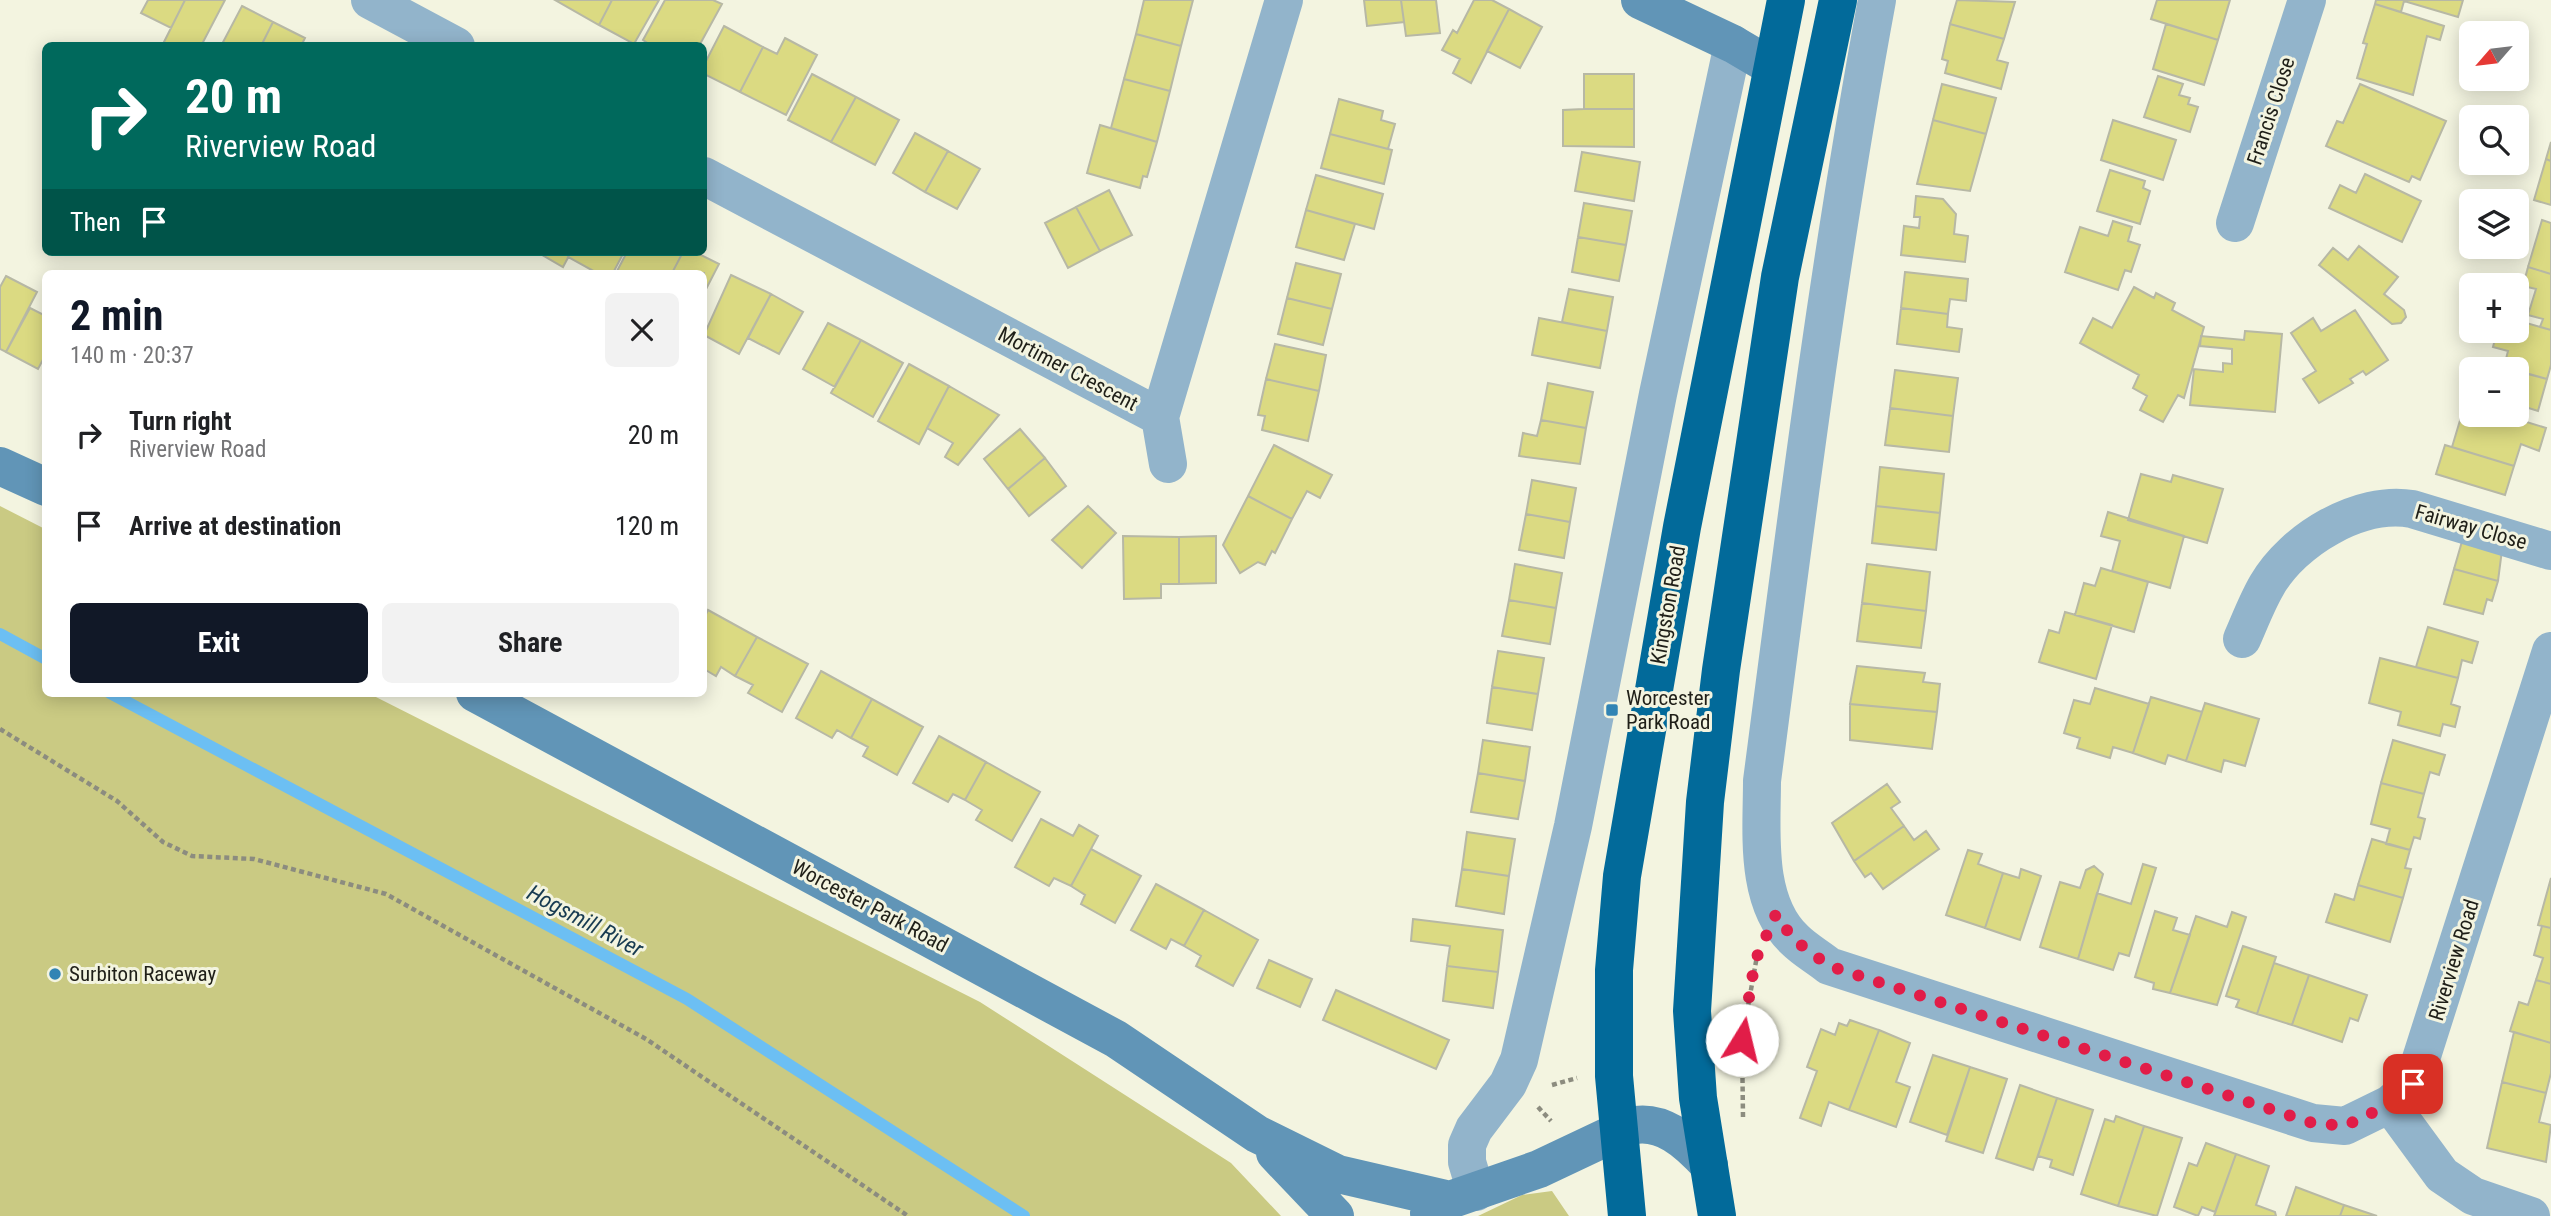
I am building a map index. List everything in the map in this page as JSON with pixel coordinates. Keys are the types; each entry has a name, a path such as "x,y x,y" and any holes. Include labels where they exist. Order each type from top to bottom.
{"highway":[{"name":"Kingston Road","path":"1627,1216 1614,1076 1614,970 1622,876 1682,527 1786,0"},
{"path":"1717,1216 1698,1098 1692,1011 1704,802 1721,670 1780,278 1838,0"}],"main road":[{"path":"1640,0 1691,12 1733,44 1772,67"},
{"path":"0,466 42,485"},
{"name":"Worcester Park Road","path":"482,697 1116,1039 1257,1134"},
{"path":"1257,1134 1338,1174 1450,1203 1539,1169 1618,1131 1644,1122 1658,1125 1693,1147 1709,1165"},
{"path":"1257,1134 1335,1216"}],"street":[{"path":"370,0 449,42"},
{"name":"Mortimer Crescent","path":"707,178 1160,417 1284,0"},
{"path":"1776,914 1767,886 1762,849 1762,781 1816,362 1848,157 1877,0"},
{"name":"Francis Close","path":"2235,223 2307,0"},
{"path":"1450,1203 1467,1162 1467,1145 1474,1129 1508,1084 1519,1060 1573,826 1658,394 1733,44"},
{"path":"1160,417 1168,464"},
{"name":"Fairway Close","path":"2242,639 2266,585 2280,566 2309,539 2374,509 2412,509 2551,551"},
{"name":"Riverview Road","path":"1776,914 1793,939 1829,966 2313,1123 2345,1126 2390,1104 2413,1084 2422,1063 2551,651"},
{"path":"2390,1104 2442,1175 2473,1196 2531,1216"}],"path":[{"path":"0,729 117,801 163,842 192,856 254,859 386,894 646,1039 908,1216"},
{"path":"1742,1040 1755,961 1776,914"},
{"path":"1532,1100 1559,1129"}],"shaded area":[{"path":"0,506 42,527 42,697 376,697 980,1002 1231,1163 1281,1216 0,1216"},
{"path":"1552,1191 1569,1216 1478,1216 1522,1195"}],"building":[{"path":"148,0 185,0 171,28 141,13"},
{"path":"185,0 225,0 203,42 164,42"},
{"path":"555,0 612,0 599,25"},
{"path":"612,0 659,0 635,42 599,25"},
{"path":"665,0 713,0 722,4 701,42 643,40"},
{"path":"1144,0 1193,0 1181,46 1136,34"},
{"path":"1364,0 1401,0 1404,22 1367,26"},
{"path":"1401,0 1436,0 1440,33 1406,36"},
{"path":"1474,0 1492,0 1509,9 1471,83 1453,73 1460,59 1442,50 1453,30 1457,33"},
{"path":"1957,0 2015,2 2004,39 1950,24"},
{"path":"2157,0 2230,0 2218,40 2151,19"},
{"path":"2376,0 2463,0 2458,17 2404,1 2401,12 2375,4"},
{"path":"2375,4 2444,26 2440,40 2427,36 2413,95 2357,78 2367,44 2363,43"},
{"path":"242,6 273,22 263,42 223,42"},
{"path":"1509,9 1542,27 1520,68 1487,51"},
{"path":"273,22 305,38 303,42 263,42"},
{"path":"1950,24 2004,39 1997,60 2008,63 2001,89 1945,73 1948,61 1942,59"},
{"path":"2166,24 2218,40 2204,85 2153,69"},
{"path":"724,26 763,47 740,92 707,76 707,59"},
{"path":"1136,34 1181,46 1170,91 1124,79"},
{"path":"785,38 817,55 786,115 740,92 763,47 777,54"},
{"path":"812,74 856,97 831,142 788,120"},
{"path":"1584,74 1634,74 1634,109 1584,109"},
{"path":"2158,76 2183,84 2179,95 2190,98 2188,104 2198,107 2190,132 2144,117"},
{"path":"1124,79 1170,91 1157,142 1111,128"},
{"path":"1942,84 1996,98 1986,134 1933,120"},
{"path":"2360,84 2446,121 2420,180 2412,176 2409,182 2326,146 2337,121 2343,123"},
{"path":"856,97 899,120 875,165 831,142"},
{"path":"1339,99 1383,111 1381,120 1395,124 1388,149 1330,134"},
{"path":"1634,109 1634,147 1563,146 1563,110"},
{"path":"1933,120 1986,134 1970,191 1917,184"},
{"path":"2113,120 2176,140 2163,180 2101,160"},
{"path":"1100,125 1157,142 1147,177 1143,176 1140,188 1087,173"},
{"path":"915,133 948,151 925,192 893,173"},
{"path":"1330,134 1392,150 1384,184 1321,168"},
{"path":"2551,142 2551,161 2546,159"},
{"path":"948,151 980,169 957,209 925,192"},
{"path":"1582,152 1640,162 1634,201 1575,191"},
{"path":"2546,159 2551,161 2551,205 2534,200"},
{"path":"2110,170 2145,181 2143,188 2150,191 2140,224 2097,211"},
{"path":"2365,174 2421,201 2402,242 2329,208 2340,185 2356,193"},
{"path":"1316,175 1383,194 1374,229 1306,210"},
{"path":"1109,190 1132,235 1100,251 1076,207"},
{"path":"1916,196 1943,199 1956,214 1954,234 1968,236 1965,262 1901,255 1904,226 1919,228 1920,217 1914,217"},
{"path":"1584,203 1632,211 1626,245 1578,237"},
{"path":"1076,207 1100,251 1068,268 1045,223"},
{"path":"1306,210 1355,224 1344,260 1296,247"},
{"path":"2542,220 2551,223 2551,274 2528,267"},
{"path":"2113,221 2132,227 2128,241 2140,245 2131,272 2125,270 2118,290 2065,272 2080,227 2108,236"},
{"path":"1578,237 1626,245 1619,281 1572,272"},
{"path":"2359,246 2398,277 2384,294 2404,310 2406,317 2401,323 2392,324 2319,265 2333,248 2348,260"},
{"path":"544,256 569,256 563,267"},
{"path":"622,256 615,270 592,270 568,257"},
{"path":"625,256 681,256 674,270 618,270"},
{"path":"681,256 703,256 719,264 707,287 707,270 674,270"},
{"path":"1296,263 1341,274 1332,309 1287,298"},
{"path":"2528,267 2551,274 2551,330 2540,327 2543,319 2529,315 2536,289 2529,287 2529,273 2526,273"},
{"path":"1905,272 1968,279 1966,301 1950,299 1948,314 1901,308"},
{"path":"731,275 771,294 739,354 707,337 707,328"},
{"path":"6,276 37,292 6,352 0,349 0,287"},
{"path":"2134,287 2154,298 2156,293 2175,303 2172,310 2204,327 2184,398 2178,395 2163,422 2140,410 2147,396 2133,388 2139,375 2080,343 2093,318 2112,328"},
{"path":"1569,289 1613,297 1607,331 1562,322"},
{"path":"771,294 803,312 779,354 748,338"},
{"path":"1287,298 1332,309 1323,345 1278,334"},
{"path":"30,308 42,314 42,362 38,369 6,352"},
{"path":"1901,308 1948,314 1947,327 1962,329 1959,352 1897,344"},
{"path":"2355,310 2388,360 2366,375 2363,371 2350,379 2353,383 2319,403 2303,379 2316,371 2291,333 2313,318 2321,331"},
{"path":"1539,318 1607,331 1600,368 1532,355"},
{"path":"828,323 861,340 835,387 803,369"},
{"path":"2529,324 2551,330 2551,365 2547,379 2529,374 2529,357 2506,357 2508,351 2493,347 2494,343 2529,343"},
{"path":"2245,331 2282,334 2275,412 2190,405 2194,369 2223,372 2223,363 2232,364 2232,349 2200,346 2201,336 2244,340"},
{"path":"861,340 903,363 873,417 831,393"},
{"path":"1275,344 1326,355 1319,391 1266,379"},
{"path":"909,364 949,386 919,444 878,421"},
{"path":"1895,370 1958,378 1953,416 1890,408"},
{"path":"2529,374 2547,379 2538,411 2529,408"},
{"path":"1266,379 1319,391 1308,441 1262,430 1265,416 1258,415"},
{"path":"1548,383 1593,392 1586,428 1541,420"},
{"path":"949,386 999,415 958,465 945,457 953,443 927,428"},
{"path":"1890,408 1953,416 1949,452 1885,445"},
{"path":"1541,420 1586,428 1580,464 1519,456 1523,433 1537,436"},
{"path":"2529,423 2546,428 2539,451 2521,444 2514,466 2452,447 2459,424 2459,427 2529,427"},
{"path":"1020,429 1045,458 1008,489 984,459"},
{"path":"1274,445 1332,475 1320,498 1307,491 1292,519 1248,496"},
{"path":"2445,445 2514,466 2505,495 2436,474"},
{"path":"1045,458 1066,486 1029,516 1008,489"},
{"path":"1880,467 1944,474 1940,513 1876,506"},
{"path":"2141,474 2171,482 2173,475 2223,489 2207,543 2128,520"},
{"path":"1532,480 1576,488 1570,522 1526,514"},
{"path":"1248,496 1292,519 1275,553 1272,551 1265,565 1258,562 1240,573 1223,545"},
{"path":"1088,506 1116,533 1082,568 1052,540"},
{"path":"1876,506 1940,513 1936,550 1872,543"},
{"path":"2108,512 2184,536 2170,588 2112,571 2120,541 2101,536"},
{"path":"1526,514 1570,522 1564,558 1519,550"},
{"path":"1123,536 1179,537 1179,584 1161,584 1161,598 1124,599"},
{"path":"1216,536 1216,583 1179,584 1179,537"},
{"path":"2463,538 2502,550 2498,581 2454,569"},
{"path":"1515,564 1562,573 1556,608 1509,600"},
{"path":"1867,564 1930,572 1926,611 1862,603"},
{"path":"2101,568 2148,582 2134,632 2075,615 2084,583 2095,586"},
{"path":"2454,569 2498,581 2492,601 2487,599 2483,614 2444,604"},
{"path":"1509,600 1556,608 1550,644 1502,636"},
{"path":"1862,603 1926,611 1921,648 1857,641"},
{"path":"708,610 757,637 735,676 721,667 716,676 707,671"},
{"path":"2065,612 2112,625 2096,679 2039,662 2049,630 2059,633"},
{"path":"2428,627 2478,642 2472,663 2462,660 2458,678 2416,667"},
{"path":"757,637 808,664 782,712 748,693 753,685 735,676"},
{"path":"1498,651 1544,658 1538,694 1492,687"},
{"path":"2380,658 2458,678 2451,704 2460,707 2455,727 2443,724 2440,736 2398,725 2401,712 2369,703"},
{"path":"1857,666 1925,673 1923,682 1940,684 1937,712 1850,704"},
{"path":"821,671 872,699 851,738 837,730 832,738 796,718"},
{"path":"1492,687 1538,694 1532,730 1487,723"},
{"path":"2095,688 2149,704 2133,753 2113,747 2110,758 2077,748 2080,738 2064,733 2074,700 2090,704"},
{"path":"2151,697 2202,712 2186,761 2168,755 2165,764 2133,753"},
{"path":"872,699 923,727 897,775 863,756 868,747 851,738"},
{"path":"2205,703 2259,719 2245,766 2224,760 2221,772 2186,761"},
{"path":"1850,704 1937,712 1932,749 1850,740"},
{"path":"939,736 986,762 965,800 953,794 948,802 913,783"},
{"path":"1483,740 1530,747 1525,781 1478,773"},
{"path":"2393,740 2445,755 2439,775 2430,772 2424,794 2381,783"},
{"path":"986,762 1040,792 1012,841 976,820 982,810 965,800"},
{"path":"1478,773 1525,781 1518,819 1471,812"},
{"path":"2381,783 2424,794 2418,817 2425,819 2420,839 2414,837 2410,850 2386,844 2390,829 2371,824"},
{"path":"1887,784 1900,802 1891,808 1904,826 1854,861 1832,823"},
{"path":"1041,819 1073,836 1079,825 1098,836 1071,886 1054,878 1049,886 1015,867"},
{"path":"1904,826 1914,840 1926,831 1939,849 1883,889 1871,873 1865,877 1854,861"},
{"path":"1467,832 1515,839 1509,876 1462,869"},
{"path":"2372,839 2410,850 2405,868 2411,869 2403,898 2358,885"},
{"path":"1091,849 1141,876 1115,923 1081,904 1085,895 1071,886"},
{"path":"1968,850 1982,854 1978,864 2003,873 1985,928 1946,915"},
{"path":"2143,864 2156,868 2129,956 2119,953 2113,970 2078,959 2097,893 2131,904"},
{"path":"2094,866 2103,874 2078,959 2040,947 2060,882 2080,888 2086,870"},
{"path":"1462,869 1509,876 1504,914 1456,906"},
{"path":"2021,869 2041,876 2020,940 1985,928 2003,873 2019,878"},
{"path":"2551,878 2551,928 2538,925"},
{"path":"1156,884 1204,910 1184,946 1171,939 1166,949 1131,930"},
{"path":"2358,885 2403,898 2390,942 2326,922 2335,894 2354,900"},
{"path":"1204,910 1258,940 1233,986 1196,966 1201,956 1184,946"},
{"path":"2155,911 2177,918 2173,930 2190,935 2170,993 2153,989 2154,983 2135,977"},
{"path":"2232,912 2246,917 2217,1005 2170,993 2196,916 2227,927"},
{"path":"1413,919 1503,930 1498,972 1447,966 1450,946 1411,941"},
{"path":"2542,926 2551,928 2551,984 2536,980 2543,958 2534,955"},
{"path":"2243,946 2276,957 2257,1014 2236,1007 2239,1000 2226,996"},
{"path":"1269,960 1312,979 1300,1007 1257,988"},
{"path":"2274,963 2309,975 2292,1025 2257,1014"},
{"path":"1447,966 1498,972 1493,1008 1443,1001"},
{"path":"2309,975 2367,995 2358,1021 2350,1018 2342,1042 2292,1025"},
{"path":"2536,980 2551,984 2551,1043 2510,1031 2519,1002 2528,1005"},
{"path":"1336,990 1449,1040 1436,1069 1323,1020"},
{"path":"1850,1020 1879,1030 1849,1110 1829,1102 1821,1126 1800,1118 1817,1071 1807,1067 1821,1029 1835,1035 1839,1023 1847,1026"},
{"path":"1879,1030 1910,1043 1896,1082 1910,1087 1896,1127 1849,1110"},
{"path":"2514,1032 2551,1043 2551,1073 2546,1093 2502,1082"},
{"path":"1933,1055 1970,1067 1947,1135 1910,1122"},
{"path":"1970,1067 2007,1079 1983,1153 1946,1141"},
{"path":"2502,1082 2546,1093 2539,1122 2551,1125 2546,1162 2487,1148"},
{"path":"2020,1085 2057,1098 2033,1170 1996,1158"},
{"path":"2057,1098 2093,1110 2073,1175 2050,1167 2052,1160 2038,1156"},
{"path":"2116,1116 2144,1126 2118,1206 2081,1194 2105,1119 2114,1122"},
{"path":"2144,1126 2182,1138 2157,1216 2118,1206"},
{"path":"2206,1143 2236,1154 2215,1212 2202,1207 2198,1216 2174,1207 2189,1163 2197,1166"},
{"path":"2236,1154 2269,1166 2256,1205 2275,1212 2276,1216 2214,1216"},
{"path":"2296,1187 2344,1205 2340,1216 2286,1216"},
{"path":"2344,1205 2377,1216 2340,1216"}],"waterway":[{"name":"Hogsmill River","path":"0,634 42,657"},
{"name":"Hogsmill River","path":"118,697 687,999 1024,1216"}],"place":[{"name":"Worcester Park Road","path":"1612,710"},
{"name":"Surbiton Raceway","path":"55,974"}],"route":[{"path":"1742,1040 1755,961 1776,914 1793,939 1829,966 2313,1123 2345,1126 2390,1104 2413,1084"}]}
